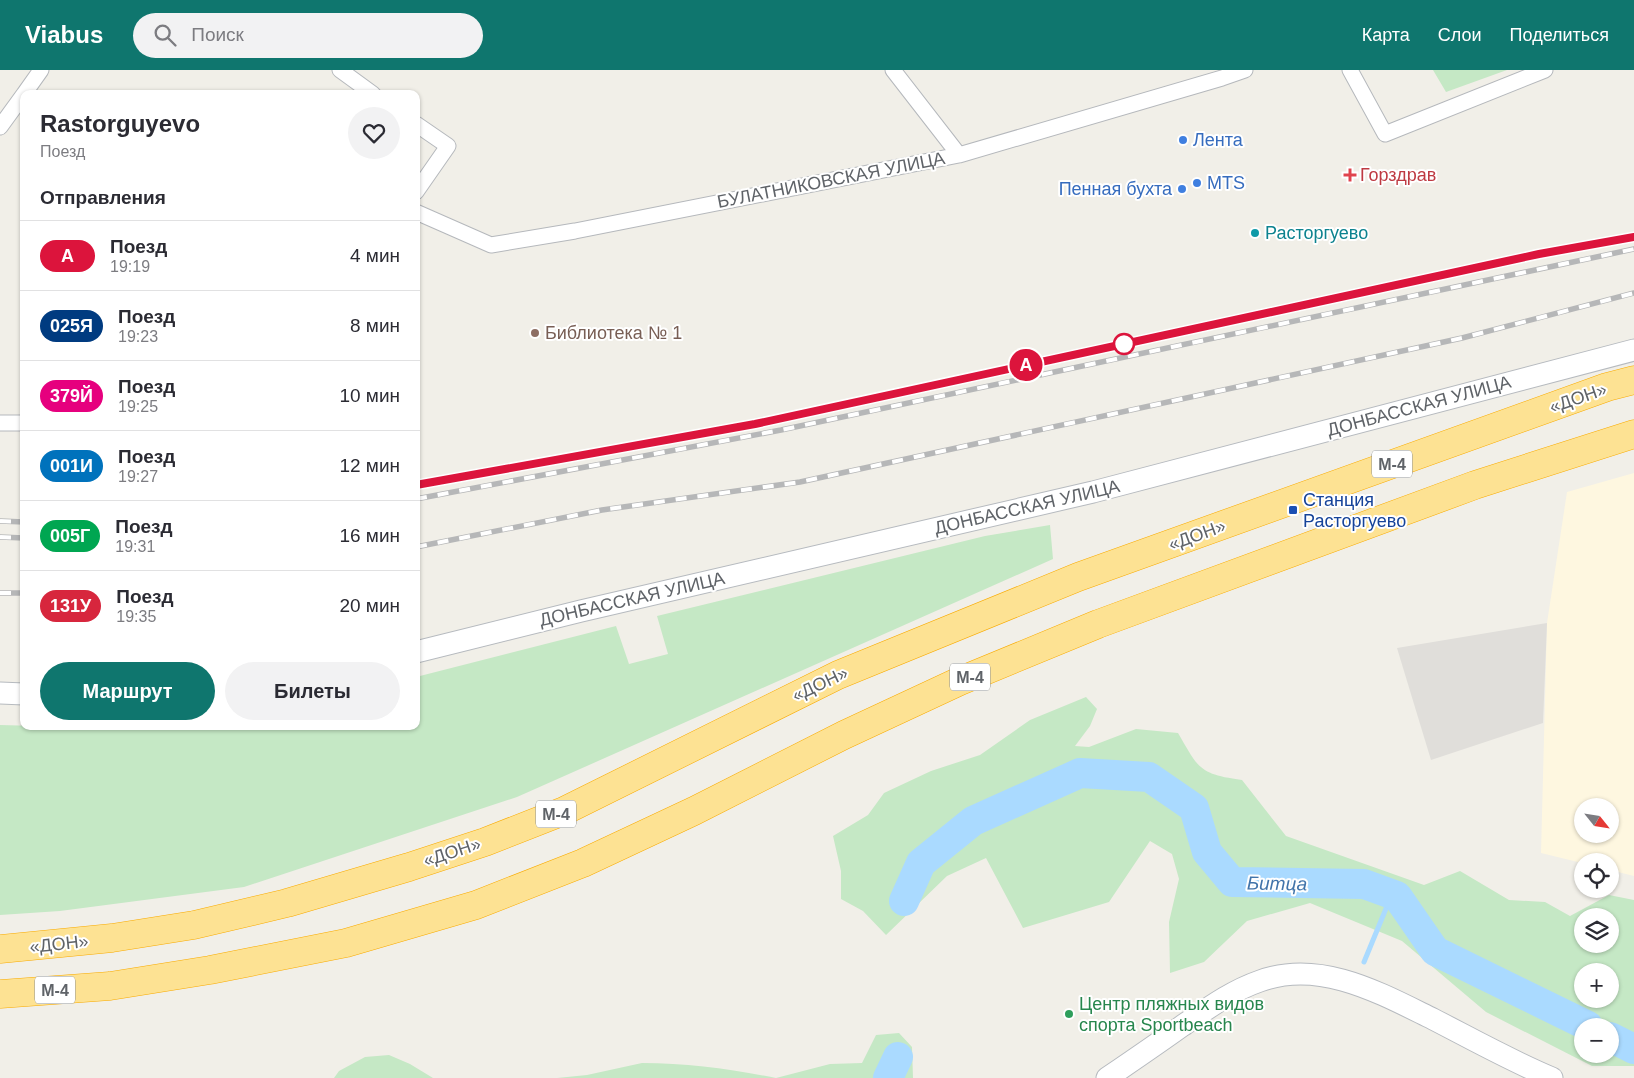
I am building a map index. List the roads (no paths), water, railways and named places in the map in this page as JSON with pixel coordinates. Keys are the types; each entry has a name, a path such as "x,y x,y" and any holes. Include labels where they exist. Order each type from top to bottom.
{"highway":[{"name":"«ДОН»","path":"0,949 112,938 194,925 287,903 409,867 485,842 564,811 838,675 1078,577 1607,387 1634,380"},
{"name":"М-4","path":"0,994 110,986 210,970 346,944 476,905 583,864 924,697 1098,624 1475,485 1634,434"}],"street":[{"path":"27,90 41,70"},
{"path":"340,70 368,90"},
{"path":"893,70 959,155"},
{"name":"БУЛАТНИКОВСКАЯ УЛИЦА","path":"420,214 491,245 575,231 959,155 1245,70"},
{"path":"1350,70 1385,134 1546,70"},
{"path":"0,127 20,100"},
{"path":"420,127 448,146 420,186"},
{"name":"ДОНБАССКАЯ УЛИЦА","path":"420,651 581,611 1093,492 1634,350"},
{"path":"0,423 20,424"},
{"path":"0,693 20,694"},
{"path":"1107,1078 1220,1000 1262,980 1284,975 1302,974 1344,980 1368,988 1552,1078"},
{"path":"0,1008 110,986"}],"waterway":[{"name":"Битца","path":"904,901 921,863 973,821 1080,773 1149,777 1194,808 1207,852 1232,882 1364,884 1397,896 1435,951 1574,1019"},
{"path":"1364,962 1392,894"},
{"name":"Битца","path":"1619,1042 1634,1049"},
{"name":"Битца","path":"888,1078 898,1057"}],"railway":[{"path":"420,484 755,424 1539,255 1634,237"},
{"path":"420,498 781,430 1634,249"},
{"path":"420,546 602,510 800,482 1462,338 1634,293"},
{"path":"0,521 20,522"},
{"path":"0,537 20,538"},
{"path":"0,593 20,593"}],"train":[{"name":"A","path":"420,484 755,424 1539,254 1634,237"}],"place":[{"name":"Лента","path":"1183,140"},
{"name":"Горздрав","path":"1350,175"},
{"name":"MTS","path":"1197,183"},
{"name":"Пенная бухта","path":"1182,189"},
{"name":"Расторгуево","path":"1255,233"},
{"name":"Библиотека № 1","path":"535,333"},
{"name":"Станция Расторгуево","path":"1293,510"},
{"name":"Центр пляжных видов спорта Sportbeach","path":"1069,1014"}]}
